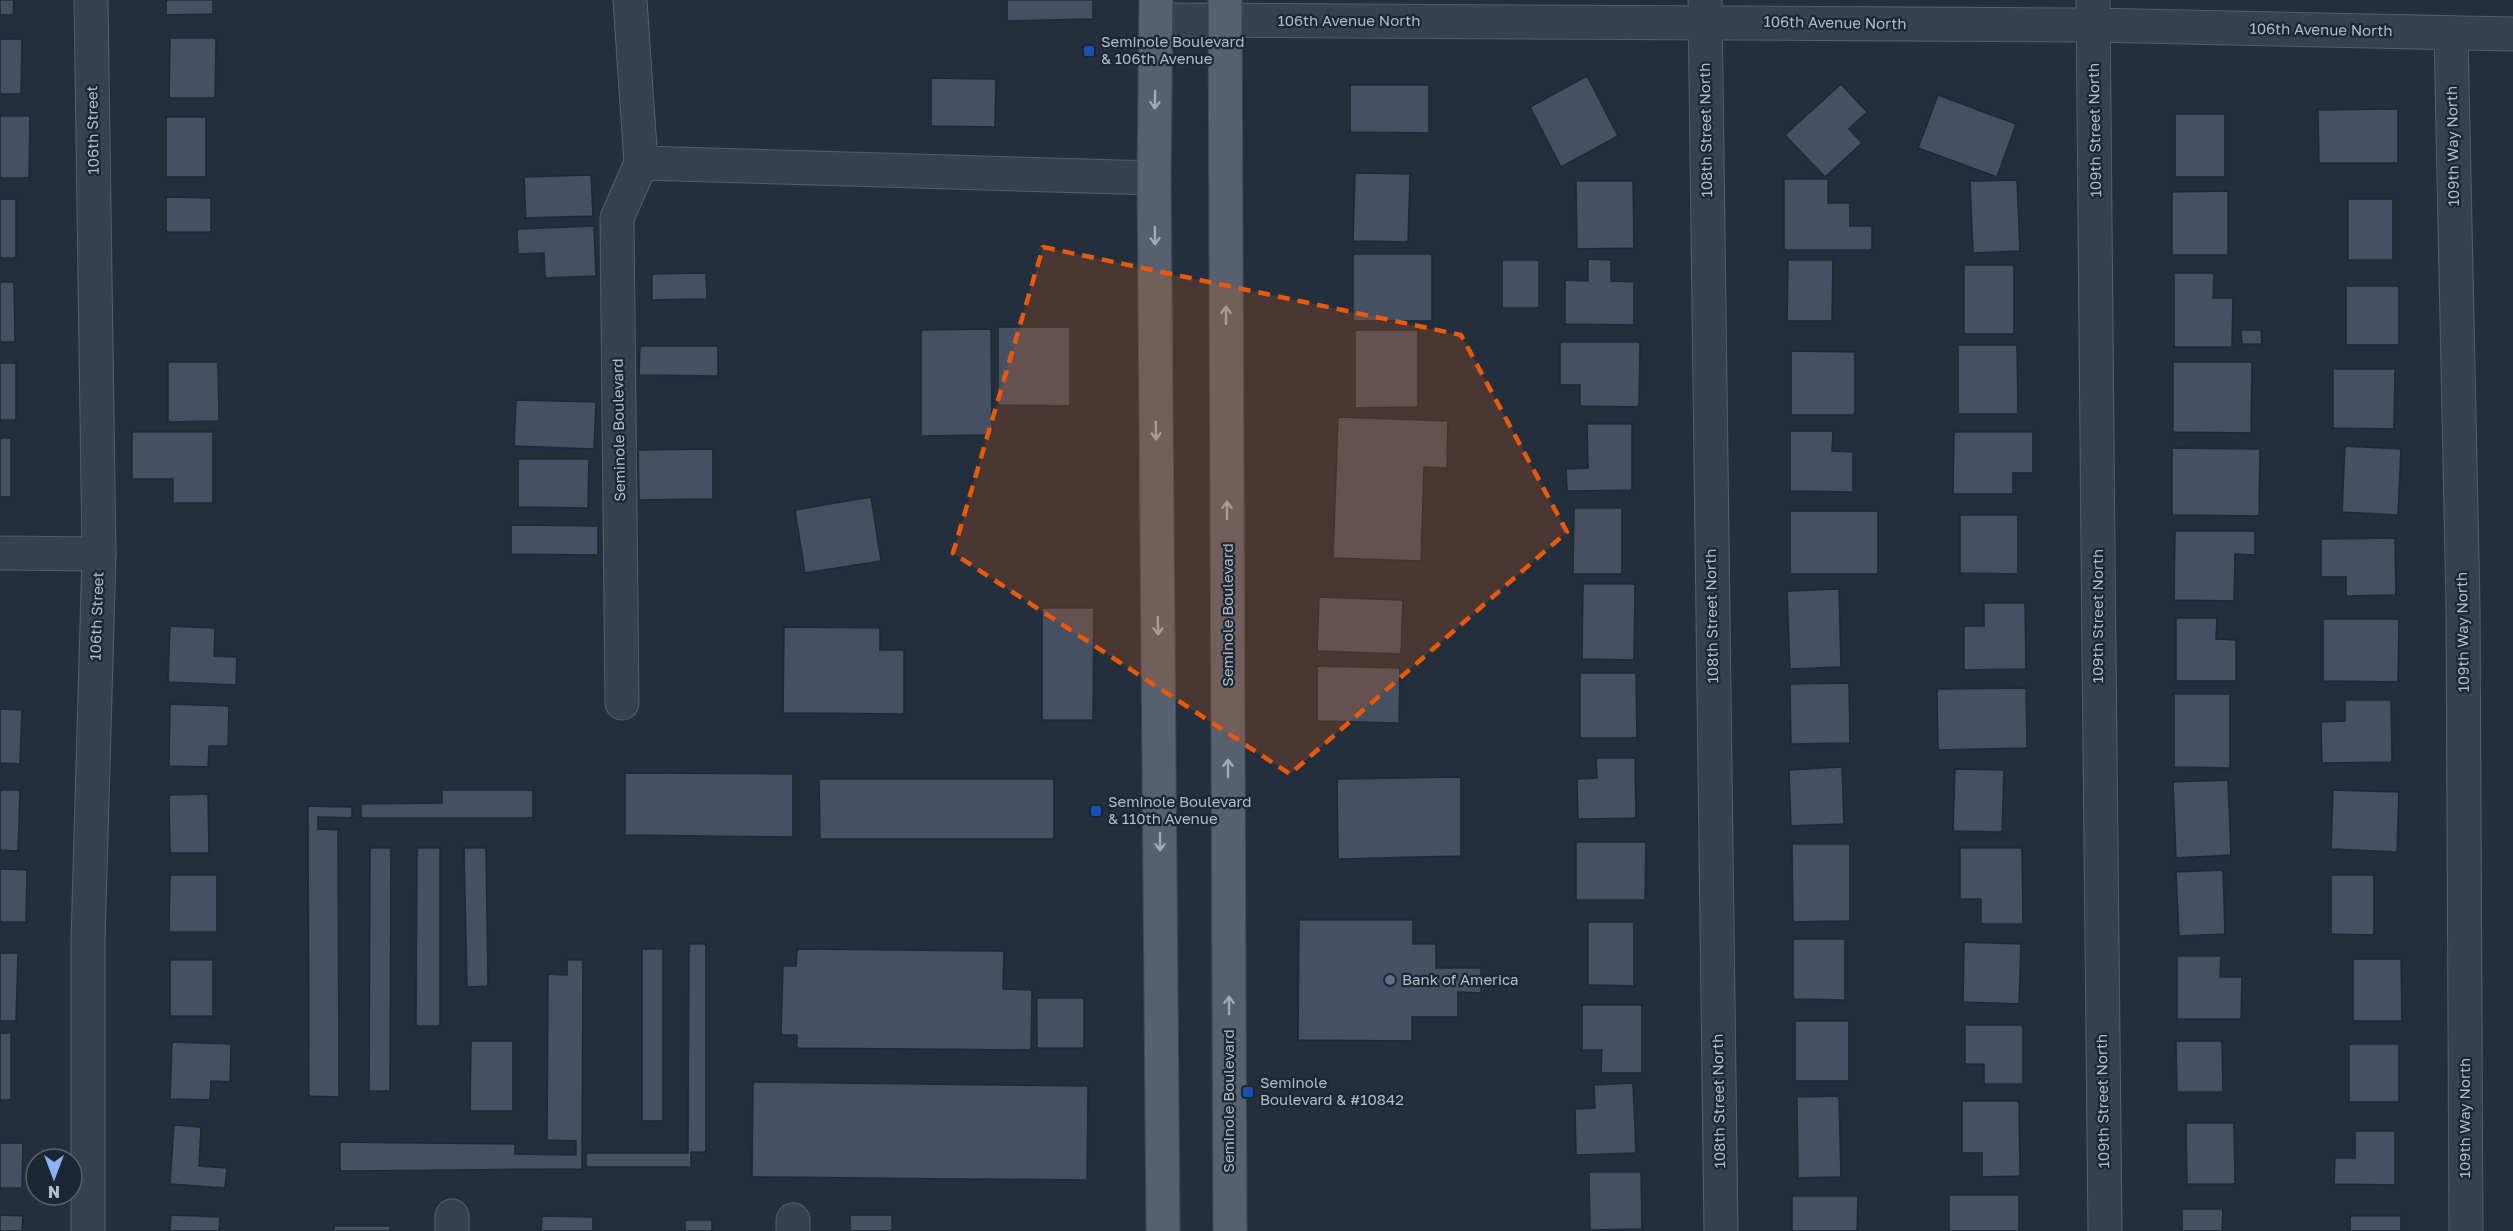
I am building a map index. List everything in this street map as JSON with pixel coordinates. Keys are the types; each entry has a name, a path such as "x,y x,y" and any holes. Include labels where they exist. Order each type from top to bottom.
{"main road":[{"path":"1156,10 1154,178 1163,1231"},
{"name":"Seminole Boulevard","path":"1225,10 1230,1231"}],"street":[{"name":"106th Street","path":"88,1231 88,941 99,554 91,0"},
{"name":"Seminole Boulevard","path":"622,702 617,218 641,163 630,0"},
{"name":"106th Avenue North","path":"1156,10 2093,12 2451,33 2513,34"},
{"name":"108th Street North","path":"1705,11 1721,1231"},
{"name":"109th Street North","path":"2093,12 2099,427 2098,762 2105,1231"},
{"name":"109th Way North","path":"2451,33 2463,606 2466,1231"},
{"path":"641,163 1154,178"},
{"path":"0,553 99,554"}],"highlighted area":[{"path":"1043,247 1461,335 1567,532 1290,774 953,553"}],"building":[{"path":"0,0 14,0 13,15 0,15"},
{"path":"166,0 213,0 213,14 166,15"},
{"path":"1007,0 1093,0 1093,19 1007,21"},
{"path":"170,38 216,38 215,98 169,98"},
{"path":"0,39 22,39 21,94 0,94"},
{"path":"1587,76 1618,136 1561,167 1530,107"},
{"path":"931,78 996,79 995,127 931,126"},
{"path":"1841,84 1867,112 1849,129 1862,143 1825,177 1785,135"},
{"path":"1350,85 1429,85 1429,133 1350,132"},
{"path":"1938,95 2016,124 1997,177 1918,148"},
{"path":"2398,109 2398,163 2319,163 2318,110"},
{"path":"2175,114 2225,114 2225,177 2175,177"},
{"path":"0,116 30,116 29,178 0,178"},
{"path":"166,117 206,117 206,177 166,177"},
{"path":"1355,173 1410,174 1408,242 1353,241"},
{"path":"591,175 593,216 526,218 524,177"},
{"path":"1784,179 1828,179 1828,203 1850,203 1850,226 1872,226 1872,250 1784,250"},
{"path":"2017,180 2020,251 1973,253 1970,181"},
{"path":"1576,181 1633,181 1634,248 1577,249"},
{"path":"2228,191 2228,255 2172,255 2172,192"},
{"path":"166,197 211,198 211,232 166,232"},
{"path":"0,199 16,199 16,258 0,258"},
{"path":"2348,199 2393,199 2393,260 2348,260"},
{"path":"594,226 596,276 545,278 544,253 518,254 517,229"},
{"path":"1353,254 1432,254 1432,321 1353,321"},
{"path":"1588,259 1611,260 1611,281 1634,282 1634,325 1565,324 1565,280 1588,281"},
{"path":"1502,260 1539,260 1539,308 1502,308"},
{"path":"1788,260 1833,260 1832,321 1787,321"},
{"path":"1964,265 2014,265 2014,334 1964,334"},
{"path":"706,273 707,299 652,300 652,274"},
{"path":"2174,273 2214,273 2213,298 2233,298 2232,347 2174,347"},
{"path":"0,282 14,282 15,342 0,342"},
{"path":"2346,286 2399,286 2399,345 2346,345"},
{"path":"998,327 1070,327 1070,406 998,405"},
{"path":"991,329 992,435 921,436 921,330"},
{"path":"1355,330 1418,330 1418,407 1355,408"},
{"path":"2241,330 2261,330 2262,344 2242,344"},
{"path":"1560,342 1640,342 1639,407 1580,406 1580,385 1560,385"},
{"path":"1958,345 2017,345 2018,414 1958,414"},
{"path":"640,346 718,346 718,376 639,375"},
{"path":"1791,351 1855,352 1855,415 1791,415"},
{"path":"168,362 218,362 219,421 168,422"},
{"path":"2173,362 2252,362 2251,433 2173,432"},
{"path":"0,363 16,363 16,420 0,420"},
{"path":"2333,369 2395,369 2394,429 2333,428"},
{"path":"516,400 596,402 594,449 514,446"},
{"path":"1338,417 1448,421 1447,468 1424,467 1421,561 1333,558"},
{"path":"1587,424 1632,424 1632,490 1567,491 1566,469 1588,468"},
{"path":"1790,431 1833,431 1832,451 1853,452 1853,492 1790,491"},
{"path":"132,432 213,432 213,503 173,503 173,479 132,479"},
{"path":"1954,432 2033,432 2033,473 2013,473 2013,494 1953,494"},
{"path":"0,438 11,438 11,497 0,497"},
{"path":"2345,446 2401,449 2398,515 2342,512"},
{"path":"2172,448 2260,449 2259,516 2172,515"},
{"path":"713,449 713,499 639,500 638,450"},
{"path":"518,459 589,459 588,508 518,507"},
{"path":"871,497 881,561 805,573 795,510"},
{"path":"1574,508 1622,508 1622,574 1573,574"},
{"path":"1790,511 1878,511 1878,574 1790,574"},
{"path":"1960,515 2018,515 2018,574 1960,573"},
{"path":"511,525 598,526 598,555 511,554"},
{"path":"2175,531 2255,531 2255,555 2235,554 2234,601 2174,600"},
{"path":"2395,538 2396,595 2346,596 2346,577 2321,577 2321,539"},
{"path":"1583,584 1635,584 1634,660 1582,659"},
{"path":"1839,589 1841,667 1790,669 1787,591"},
{"path":"1319,597 1403,600 1401,654 1317,651"},
{"path":"1984,603 2025,603 2026,669 1964,670 1964,626 1984,626"},
{"path":"1042,608 1094,608 1093,720 1042,720"},
{"path":"2176,618 2217,618 2216,639 2236,640 2236,681 2176,681"},
{"path":"2323,619 2399,619 2398,682 2323,681"},
{"path":"170,626 215,628 214,656 237,657 236,685 168,682"},
{"path":"784,627 880,628 880,650 904,650 904,714 783,713"},
{"path":"1317,666 1400,668 1399,723 1317,721"},
{"path":"1580,673 1636,673 1637,738 1580,738"},
{"path":"1849,683 1850,743 1791,744 1790,684"},
{"path":"2026,688 2027,748 1938,750 1937,689"},
{"path":"2174,694 2230,694 2230,768 2174,767"},
{"path":"2345,700 2391,700 2392,762 2322,763 2321,722 2345,721"},
{"path":"170,704 229,706 228,746 209,746 208,767 169,766"},
{"path":"0,709 22,710 20,764 0,763"},
{"path":"1596,758 1635,758 1636,818 1578,819 1577,779 1597,778"},
{"path":"1842,767 1844,824 1791,826 1789,770"},
{"path":"1955,769 2004,770 2002,832 1953,831"},
{"path":"625,773 793,774 793,837 625,835"},
{"path":"1461,777 1461,856 1338,859 1337,779"},
{"path":"819,779 1054,779 1054,839 820,839"},
{"path":"2228,780 2231,855 2176,858 2173,782"},
{"path":"0,790 20,790 18,851 0,850"},
{"path":"442,790 533,790 533,818 361,818 361,804 442,803"},
{"path":"2333,790 2399,792 2397,852 2331,849"},
{"path":"208,794 209,853 170,853 169,795"},
{"path":"308,806 352,807 352,818 318,817 318,829 338,830 339,1097 309,1096"},
{"path":"1576,842 1646,842 1645,900 1576,900"},
{"path":"1792,844 1850,844 1850,921 1793,922"},
{"path":"370,848 391,848 390,1091 369,1091"},
{"path":"417,848 440,848 440,1026 416,1026"},
{"path":"464,848 486,848 488,986 467,987"},
{"path":"1960,848 2022,848 2023,924 1981,924 1981,899 1960,899"},
{"path":"0,869 27,870 26,922 0,922"},
{"path":"2223,870 2225,934 2179,936 2176,872"},
{"path":"170,875 217,875 217,932 169,932"},
{"path":"2331,875 2374,875 2374,935 2331,934"},
{"name":"Bank of America","path":"1299,920 1413,920 1413,944 1436,944 1436,968 1481,968 1481,993 1458,992 1458,1017 1412,1017 1412,1041 1298,1040"},
{"path":"1588,922 1634,922 1634,986 1588,985"},
{"path":"1793,939 1845,939 1845,1000 1793,999"},
{"path":"1964,942 2021,944 2019,1004 1963,1002"},
{"path":"689,944 706,944 706,1152 691,1152 691,1167 586,1167 586,1153 688,1153"},
{"path":"642,949 663,949 663,1121 642,1121"},
{"path":"797,949 1004,951 1003,989 1032,990 1031,1050 797,1048 797,1035 781,1035 783,966 796,966"},
{"path":"0,953 18,953 16,1021 0,1021"},
{"path":"2177,956 2221,956 2220,977 2242,977 2241,1019 2177,1019"},
{"path":"2353,959 2401,959 2402,1021 2353,1021"},
{"path":"170,960 213,960 213,1016 170,1016"},
{"path":"567,960 583,960 582,1169 340,1171 340,1142 515,1144 515,1154 576,1155 576,1141 547,1140 548,974 567,975"},
{"path":"1037,998 1084,998 1084,1048 1037,1048"},
{"path":"1582,1005 1642,1005 1642,1073 1601,1073 1602,1050 1582,1050"},
{"path":"1795,1021 1849,1021 1849,1081 1795,1081"},
{"path":"1965,1025 2023,1025 2023,1084 1984,1084 1984,1064 1965,1064"},
{"path":"0,1033 11,1033 11,1100 0,1100"},
{"path":"471,1041 513,1041 513,1111 470,1111"},
{"path":"2176,1041 2222,1041 2223,1092 2177,1092"},
{"path":"172,1042 231,1044 230,1082 211,1081 210,1100 170,1099"},
{"path":"2349,1044 2399,1044 2399,1102 2349,1102"},
{"path":"753,1082 1088,1086 1087,1180 752,1177"},
{"path":"1633,1083 1636,1153 1576,1155 1575,1109 1595,1108 1594,1085"},
{"path":"1839,1096 1841,1177 1798,1178 1797,1097"},
{"path":"1962,1101 2019,1101 2020,1176 1982,1177 1982,1153 1962,1153"},
{"path":"2186,1123 2234,1123 2235,1184 2187,1184"},
{"path":"174,1125 201,1127 199,1166 227,1168 225,1188 170,1184"},
{"path":"2355,1131 2395,1131 2395,1185 2334,1184 2335,1158 2355,1158"},
{"path":"0,1143 23,1143 22,1188 0,1188"},
{"path":"1589,1172 1641,1172 1642,1229 1590,1230"},
{"path":"1949,1195 2019,1195 2019,1231 1949,1231"},
{"path":"1792,1196 1858,1196 1857,1231 1792,1231"},
{"path":"2182,1209 2223,1209 2222,1231 2182,1231"},
{"path":"0,1215 23,1216 22,1231 0,1231"},
{"path":"171,1215 220,1217 219,1231 170,1231"},
{"path":"850,1215 892,1215 892,1231 850,1231"},
{"path":"542,1216 593,1217 593,1231 541,1231"},
{"path":"2350,1216 2401,1216 2401,1231 2350,1231"},
{"path":"685,1220 712,1220 712,1231 685,1231"},
{"path":"334,1226 390,1226 390,1231 334,1231"}],"place":[{"name":"Seminole Boulevard & 106th Avenue","path":"1089,51"},
{"name":"Seminole Boulevard & 110th Avenue","path":"1096,811"},
{"name":"Bank of America","path":"1390,980"},
{"name":"Seminole Boulevard & #10842","path":"1248,1092"}]}
